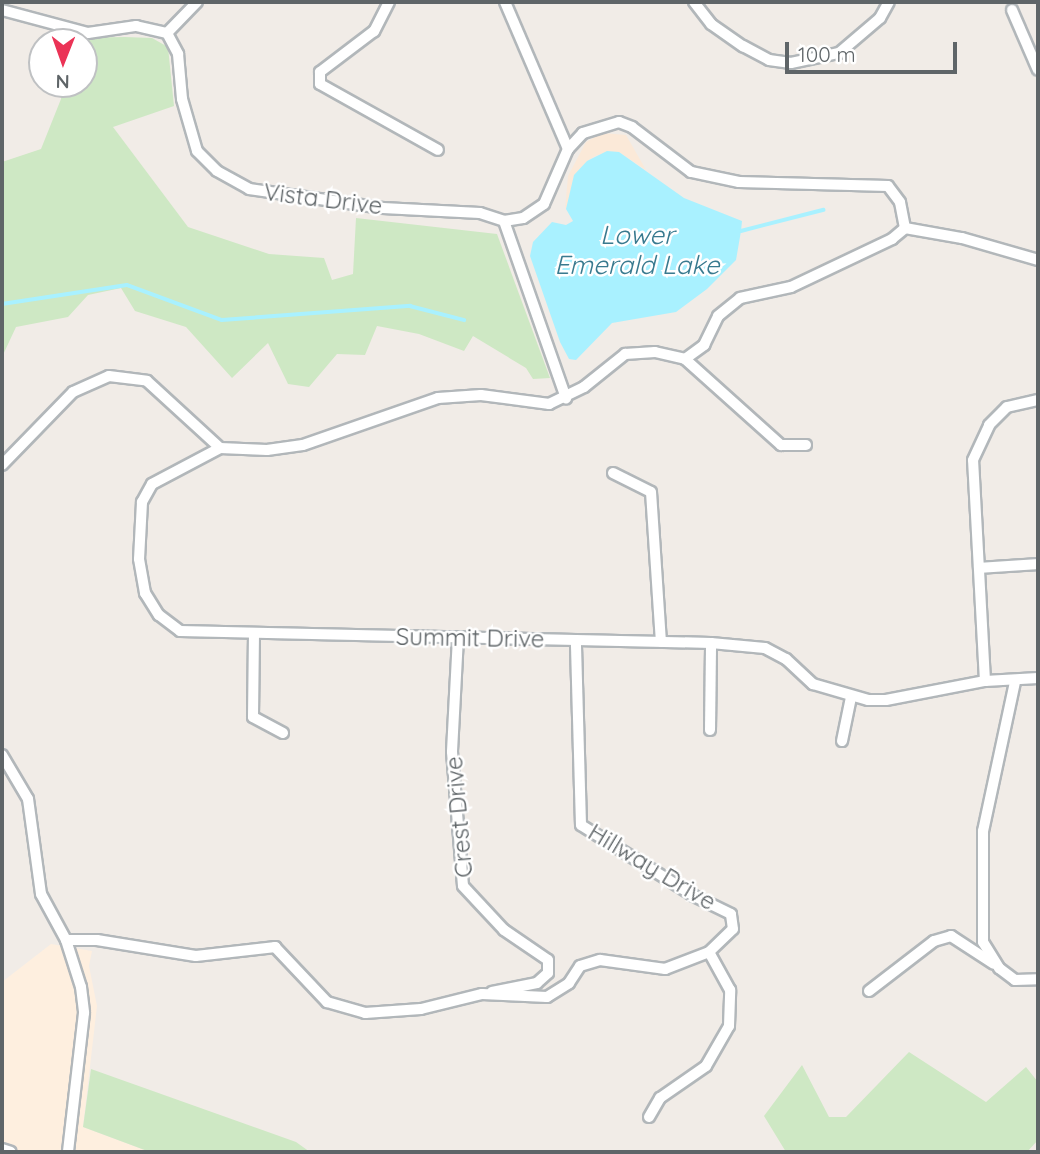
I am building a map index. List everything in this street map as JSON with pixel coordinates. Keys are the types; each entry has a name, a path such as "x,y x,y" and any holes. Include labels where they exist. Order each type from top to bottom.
{"street":[{"path":"2,10 88,33 136,26 167,33 197,2"},
{"path":"388,2 374,31 320,72 320,84 438,150"},
{"path":"505,2 568,149"},
{"path":"694,2 711,24 743,46 769,60 791,63 839,52 880,18 889,2"},
{"path":"1012,10 1038,70"},
{"name":"Vista Drive","path":"167,33 178,54 182,99 197,151 233,181 272,195 480,213 503,221"},
{"path":"566,398 503,221 523,219 544,204 568,149 583,133 619,122 632,127 691,172 739,182 888,186 900,202 905,228"},
{"path":"905,228 962,238 1038,260"},
{"path":"685,359 704,345 718,316 740,298 791,286 892,239 905,228"},
{"path":"2,464 73,392 109,376 147,381 220,448 267,450 303,445 438,398 481,395 544,405 566,398 625,354 655,352 685,359 781,445 806,445"},
{"path":"985,681 972,460 989,425 1007,407 1038,400"},
{"name":"Summit Drive","path":"220,448 152,484 142,502 139,559 145,593 159,615 180,631 711,643 765,648 786,659 813,684 851,697 886,700 985,681 1015,682 1038,678"},
{"path":"613,473 651,492 661,642"},
{"path":"979,568 1038,564"},
{"path":"254,634 253,717 283,733"},
{"name":"Crest Drive","path":"458,637 452,752 463,886 504,930 548,960 548,973 537,983 482,994"},
{"name":"Hillway Drive","path":"576,640 581,825 694,896 731,914 733,929 709,952"},
{"path":"710,730 711,643"},
{"path":"999,968 983,942 982,831 1015,682"},
{"path":"842,741 851,697"},
{"path":"2,755 28,799 41,894 66,940 81,987 85,1013 68,1152"},
{"path":"869,990 934,941 951,936 1014,980 1038,979"},
{"path":"66,940 97,940 197,956 275,947 327,1002 365,1013 421,1009 482,994 547,997 569,984 580,966 600,960 665,969 709,952 730,990 729,1026 706,1066 660,1098 649,1117"},
{"path":"2,1149 11,1152"}],"shaded area":[{"path":"51,944 92,951 89,966 97,1006 83,1127 150,1152 2,1150 2,982"}],"green space":[{"path":"98,37 152,38 168,47 174,106 113,127 188,227 269,254 324,258 332,280 353,274 356,218 497,234 550,378 533,379 526,368 473,336 464,351 419,334 377,326 365,355 337,354 309,387 288,384 268,343 232,378 186,327 135,311 121,288 88,295 68,317 16,327 2,357 2,162 41,149 61,98 98,98"},
{"path":"909,1052 986,1102 1026,1067 1038,1082 1038,1140 1027,1152 786,1152 764,1116 802,1065 829,1117 846,1117"},
{"path":"91,1069 296,1142 310,1152 150,1152 83,1127"}],"sand":[{"path":"602,133 626,135 646,170 619,152 597,155 587,161 565,210 568,176 586,142"}],"water":[{"name":"Lower Emerald Lake","path":"607,151 619,152 684,198 742,221 736,260 707,289 676,312 612,323 576,360 569,359 560,342 530,256 533,242 552,222 566,225 573,221 566,209 574,175 587,161"}],"waterway":[{"path":"741,231 823,210"},
{"path":"2,304 127,285 222,320 410,306 464,320"}]}
